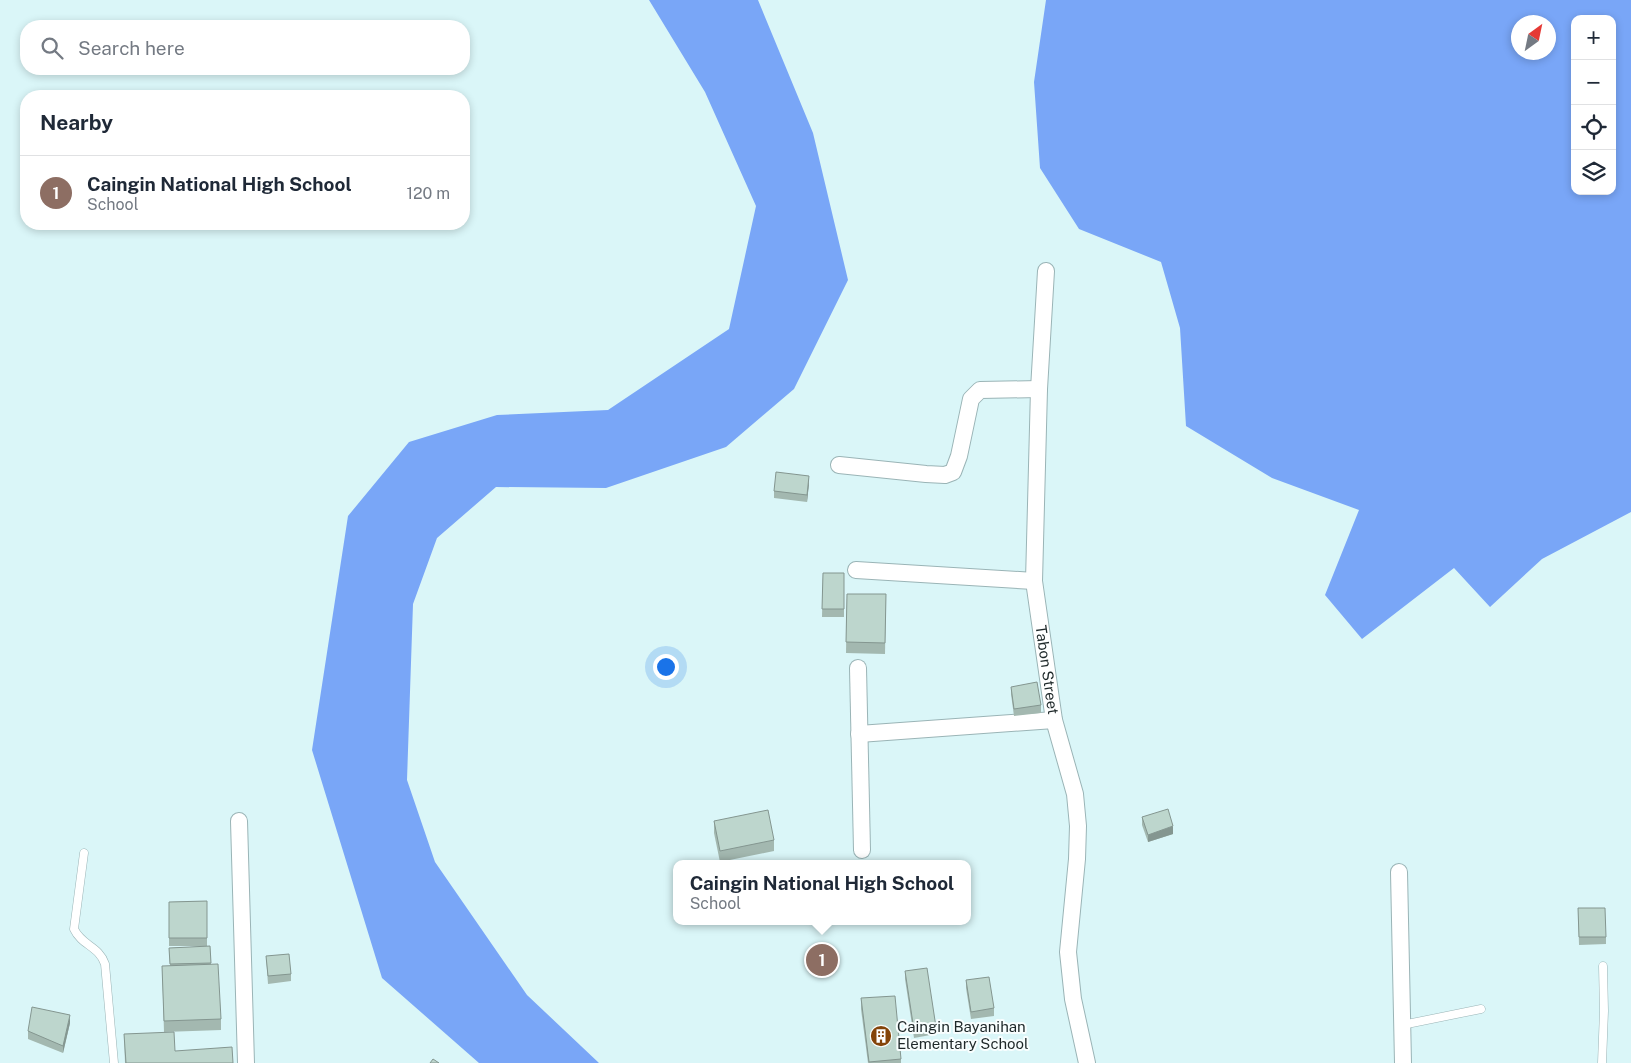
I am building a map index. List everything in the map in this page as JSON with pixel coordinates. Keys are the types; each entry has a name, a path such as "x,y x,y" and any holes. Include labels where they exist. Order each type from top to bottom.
{"street":[{"name":"Tabon Street","path":"1046,271 1039,389 1034,581 1054,720 1075,794 1078,826 1077,859 1068,952 1072,999 1087,1063"},
{"path":"839,465 926,474 945,475 954,472 971,399 980,390 1039,389"},
{"path":"856,570 1034,581"},
{"path":"858,668 862,850"},
{"path":"859,734 1054,720"},
{"path":"239,821 246,1063"},
{"path":"1399,872 1403,1063"}],"lane":[{"path":"84,853 74,930 81,940 97,950 105,964 114,1063"},
{"path":"1602,1063 1603,966"},
{"path":"1402,1026 1481,1009"}],"water":[{"path":"649,0 758,0 813,133 848,280 794,389 726,447 606,488 496,487 437,538 413,604 407,780 435,862 527,995 599,1063 479,1063 382,978 312,750 348,516 409,442 497,415 608,410 729,329 756,206 705,92"},
{"path":"1046,0 1631,0 1631,512 1542,559 1490,607 1454,568 1362,639 1325,595 1359,510 1272,478 1186,426 1180,328 1161,262 1079,229 1040,168 1034,82"}],"building":[{"path":"776,472 809,476 807,495 774,491"},
{"path":"823,573 844,573 844,609 822,609"},
{"path":"847,594 886,594 885,643 846,642"},
{"path":"1037,682 1041,705 1014,709 1011,687"},
{"path":"1168,809 1173,826 1148,835 1142,817"},
{"path":"768,810 774,840 720,851 714,821"},
{"path":"207,901 207,938 169,938 169,902"},
{"path":"1578,908 1605,908 1606,937 1579,937"},
{"path":"210,946 211,963 170,964 169,948"},
{"path":"289,954 291,974 268,976 266,956"},
{"path":"218,964 221,1019 164,1021 162,966"},
{"path":"927,968 936,1027 914,1030 905,971"},
{"path":"989,977 994,1008 971,1012 966,980"},
{"name":"Caingin Bayanihan Elementary School","path":"895,996 901,1059 869,1062 861,998"},
{"path":"32,1007 70,1015 63,1046 28,1031"},
{"path":"174,1032 175,1051 232,1047 233,1063 126,1063 124,1034"},
{"path":"433,1059 439,1063 430,1063"}],"place":[{"name":"Caingin National High School","path":"822,960"},
{"name":"Caingin Bayanihan Elementary School","path":"881,1036"}]}
